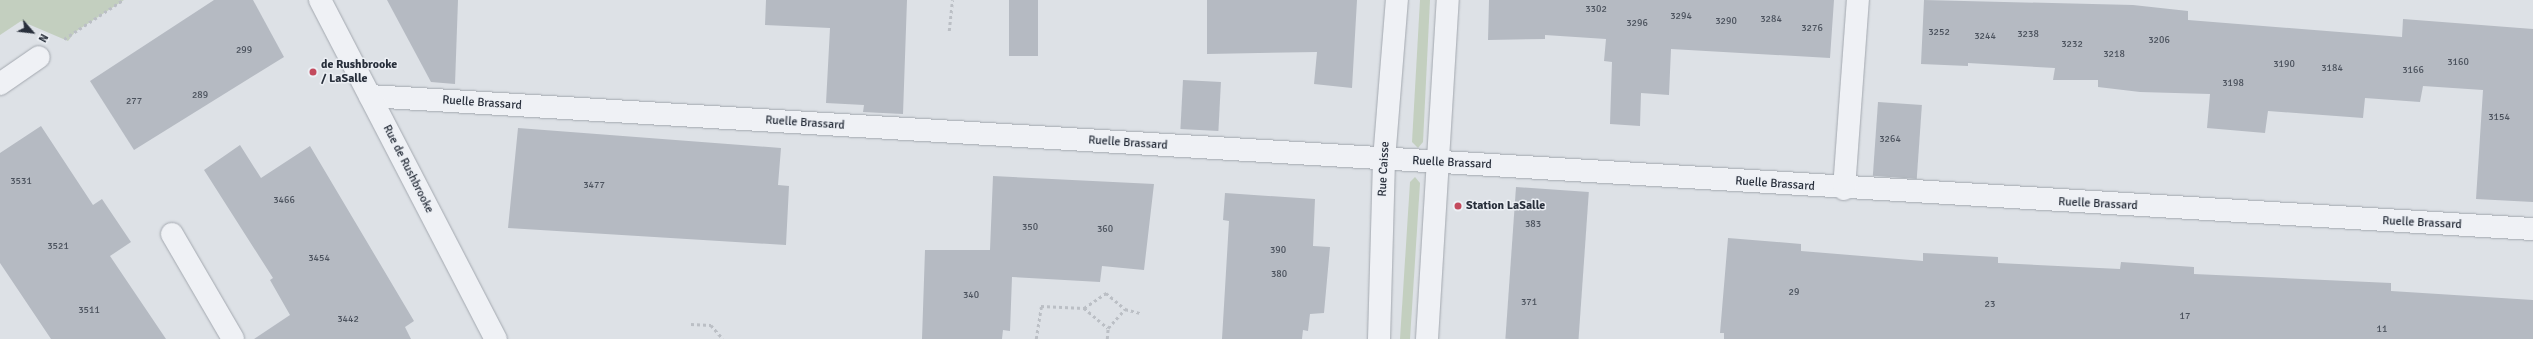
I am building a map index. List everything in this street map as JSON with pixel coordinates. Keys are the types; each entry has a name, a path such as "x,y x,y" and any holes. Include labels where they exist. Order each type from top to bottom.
{"street":[{"name":"Rue de Rushbrooke","path":"320,0 496,339"},
{"name":"Rue Caisse","path":"1379,339 1384,160 1397,0"},
{"path":"1427,339 1448,0"},
{"path":"1844,189 1858,0"},
{"path":"0,84 39,57"},
{"name":"Ruelle Brassard","path":"370,96 1384,160 1439,161 1844,189 2533,229"},
{"path":"172,234 233,339"}],"path":[{"path":"64,39 123,0"},
{"path":"949,31 952,0"},
{"path":"1036,339 1041,306 1084,308 1106,293 1125,309 1140,313"},
{"path":"1084,308 1108,328"},
{"path":"1106,339 1108,328 1125,309"},
{"path":"692,324 711,325 723,339"}],"green space":[{"path":"0,0 124,0 75,32 68,41 21,21 0,35"},
{"path":"1420,0 1430,0 1423,142 1418,148 1412,142"},
{"path":"1415,177 1420,183 1410,339 1400,339 1410,182"}],"building":[{"path":"214,0 253,0 284,57 134,150 90,81"},
{"path":"387,0 458,0 455,84 431,82"},
{"path":"766,0 907,0 903,114 863,112 864,105 826,103 830,28 765,25"},
{"path":"1009,0 1038,0 1038,56 1009,56"},
{"path":"1207,0 1357,0 1352,88 1314,84 1317,52 1207,54"},
{"path":"1489,0 1834,0 1830,58 1671,49 1669,95 1641,93 1640,126 1610,124 1612,62 1604,61 1606,39 1545,35 1545,39 1488,40"},
{"path":"1924,0 2133,5 2188,11 2188,20 2402,37 2403,19 2533,29 2533,202 2476,199 2483,90 2423,86 2420,102 2365,98 2363,118 2268,111 2265,133 2207,128 2210,94 2140,92 2098,87 2098,80 2053,80 2055,68 1968,63 1968,66 1921,64"},
{"path":"1183,80 1221,82 1218,131 1180,129"},
{"path":"1878,102 1922,105 1917,179 1873,176"},
{"path":"41,126 93,205 102,199 131,242 110,256 166,339 51,339 0,263 0,153"},
{"path":"518,128 781,148 778,185 789,186 786,245 508,228"},
{"path":"240,145 261,178 310,146 414,321 405,327 411,339 254,339 290,315 270,280 273,278 204,170"},
{"path":"993,176 1154,184 1144,270 1102,266 1100,282 1012,277 1010,331 1003,330 1002,339 922,339 925,250 990,250"},
{"path":"1516,187 1589,192 1579,339 1505,339"},
{"path":"1225,193 1315,199 1313,246 1330,247 1324,313 1310,314 1308,331 1303,330 1302,339 1222,339 1229,221 1223,220"},
{"path":"1728,238 1801,244 1801,251 1923,261 1923,253 1998,257 1998,263 2120,269 2121,262 2194,267 2194,274 2391,283 2391,291 2533,300 2533,339 1724,339 1724,333 1720,333"}],"place":[{"name":"de Rushbrooke / LaSalle","path":"313,72"},
{"name":"Station LaSalle","path":"1458,206"}]}
